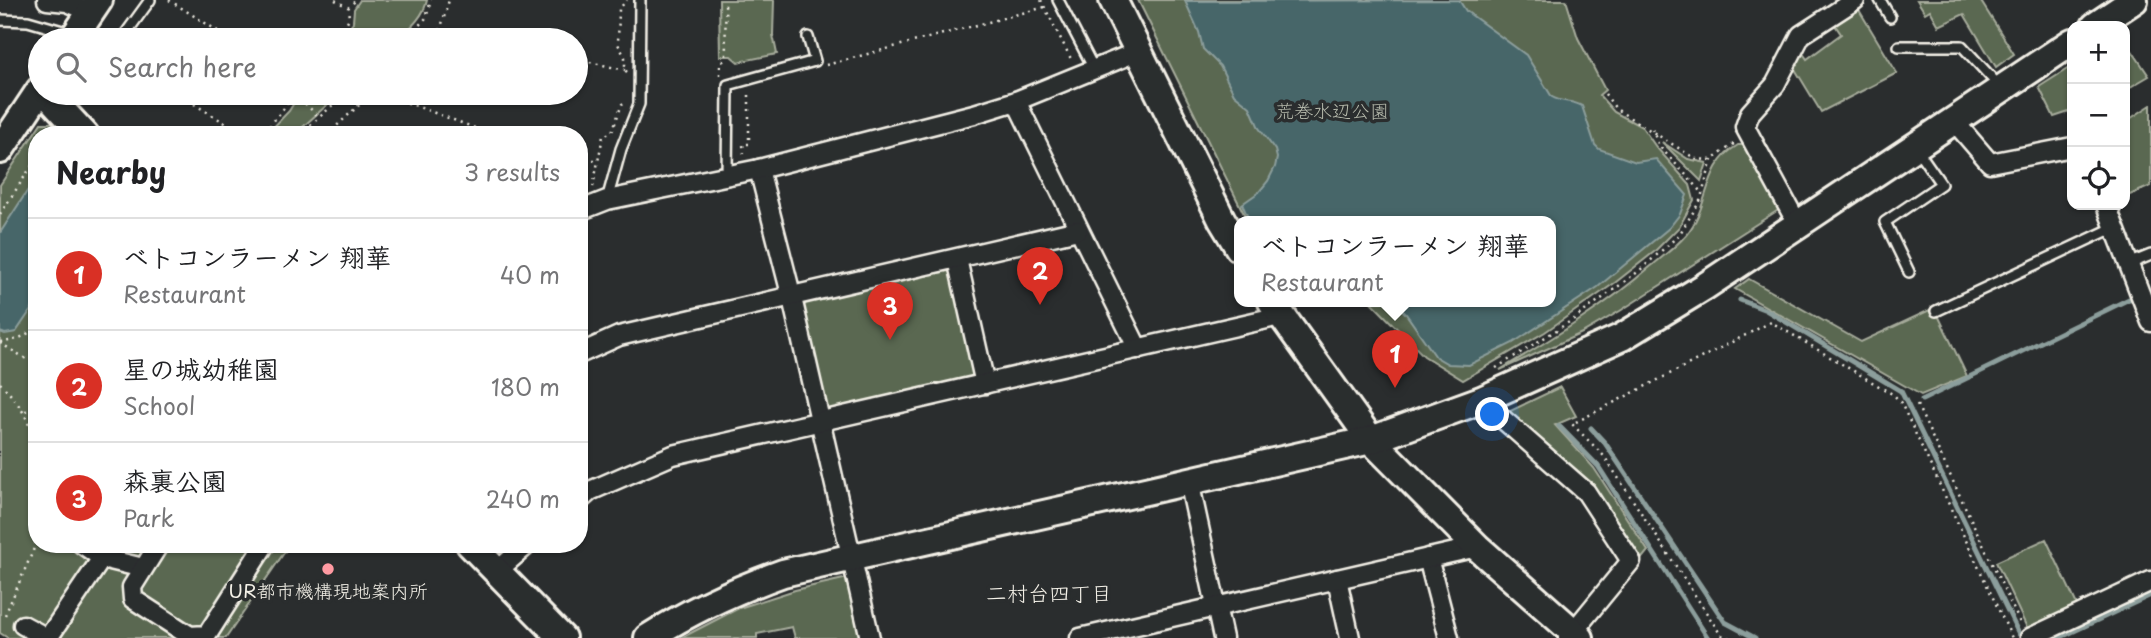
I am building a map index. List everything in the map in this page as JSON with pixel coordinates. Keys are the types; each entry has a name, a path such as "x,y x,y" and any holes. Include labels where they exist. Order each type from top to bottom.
{"street":[{"path":"47,0 95,6 81,28"},
{"path":"1113,0 1234,240"},
{"path":"1797,223 1745,127 1750,113 1775,85 1801,35 1856,0"},
{"path":"2102,21 2134,0"},
{"path":"648,638 676,620 731,592 783,573 1371,440 1481,400 1622,337 1704,287 2067,45"},
{"path":"588,205 599,198 727,176 751,163 974,114 1016,102 1139,51"},
{"path":"1016,102 1138,349"},
{"path":"0,150 30,105"},
{"path":"57,105 77,126"},
{"path":"1954,121 1990,163 2067,148"},
{"path":"751,163 792,298 818,422 870,638"},
{"path":"2108,210 2151,322"},
{"path":"588,350 619,336 1078,230"},
{"path":"957,258 985,384"},
{"path":"588,488 673,455 1138,349 1276,309 1371,440 1477,547 1574,636 1632,561 1586,492 1481,400"},
{"path":"1189,481 1223,638"},
{"path":"1080,638 1477,547"},
{"path":"95,553 102,558 143,568"},
{"path":"153,553 132,587 133,599 190,636 206,635 259,553"},
{"path":"478,553 562,638"},
{"path":"496,572 518,553"},
{"path":"23,625 48,638 102,558"},
{"path":"1428,558 1449,638"},
{"path":"1337,579 1350,638"},
{"path":"2026,632 2151,581"}],"lane":[{"path":"130,28 150,0"},
{"path":"599,198 639,104 640,0"},
{"path":"1058,0 1094,69"},
{"path":"1880,0 1890,17"},
{"path":"0,20 28,21 47,28"},
{"path":"727,176 728,85 815,61 808,37"},
{"path":"1899,46 1962,46 2002,89"},
{"path":"1909,272 1885,222 1941,184 1915,146"},
{"path":"1936,312 2115,227"},
{"path":"2129,264 2151,255"}],"path":[{"path":"169,0 213,28"},
{"path":"335,0 348,8"},
{"path":"348,8 356,0"},
{"path":"416,28 426,18 431,0"},
{"path":"441,28 449,0"},
{"path":"625,70 625,57 618,44 619,9 627,0"},
{"path":"1041,0 1072,60"},
{"path":"816,68 1045,7"},
{"path":"344,28 349,18 348,8"},
{"path":"588,62 625,70 633,79"},
{"path":"749,86 749,144 743,144 751,163"},
{"path":"1605,94 1616,109 1652,129 1696,159 1712,160"},
{"path":"599,198 598,160 603,136 612,132 622,104 631,101"},
{"path":"196,105 230,126"},
{"path":"270,126 286,105"},
{"path":"306,105 318,117"},
{"path":"309,126 332,105"},
{"path":"337,126 359,105"},
{"path":"414,105 470,126"},
{"path":"1652,129 1658,146 1703,193"},
{"path":"1487,374 1574,319 1639,271 1679,236 1703,193 1712,160 1748,134"},
{"path":"588,160 598,160"},
{"path":"0,214 28,172"},
{"path":"1730,638 1721,635 1604,456 1572,424 1771,322 1894,395 1901,403 2012,638"},
{"path":"0,343 28,335"},
{"path":"0,343 28,360"},
{"path":"0,383 28,418"},
{"path":"1917,405 2026,632"},
{"path":"0,611 5,615 32,553"}],"green space":[{"path":"360,0 427,0 410,28 350,28 354,9"},
{"path":"719,0 774,0 773,35 777,54 738,62 731,56 720,56"},
{"name":"荒巻水辺公園","path":"1138,0 1566,0 1578,38 1605,90 1599,95 1614,112 1642,127 1690,185 1694,200 1679,227 1654,252 1616,282 1545,332 1463,380 1424,356 1376,307 1556,307 1556,216 1245,216"},
{"path":"1917,0 1980,0 2014,54 1996,67 1964,14 1939,26 1930,10 1925,13"},
{"path":"1856,5 1897,73 1821,112 1793,66 1799,48 1807,59 1841,34 1831,19"},
{"path":"2130,48 2149,76 2130,87"},
{"path":"2067,69 2067,113 2054,117 2039,87"},
{"path":"293,105 327,105 304,126 275,126"},
{"path":"2151,105 2151,186 2130,195 2130,147 2130,119"},
{"path":"41,123 55,123 58,126 39,126"},
{"path":"1662,142 1688,159 1707,163 1701,181"},
{"path":"28,143 28,553 284,553 226,638 8,638 0,633 0,185"},
{"path":"1738,145 1749,147 1780,209 1582,333 1500,370 1596,309 1678,244 1700,212 1718,164"},
{"path":"948,271 955,273 978,371 972,380 833,411 823,406 802,310 806,302"},
{"path":"1749,279 1861,342 1932,309 1938,315 1967,376 1921,395 1735,289"},
{"path":"1560,387 1576,416 1555,425 1594,468 1648,551 1639,562 1504,414"},
{"path":"2046,539 2079,609 2028,630 1996,562"},
{"path":"848,578 861,638 795,638 792,627 757,634 757,638 681,638 739,608 795,590"}],"water":[{"name":"荒巻水辺公園","path":"1459,0 1466,11 1526,55 1552,97 1582,106 1595,145 1599,149 1636,162 1656,159 1687,195 1680,214 1669,228 1598,287 1513,343 1469,365 1448,364 1436,357 1399,307 1556,307 1556,216 1247,216 1242,204 1259,192 1268,181 1275,167 1275,150 1259,128 1250,107 1234,94 1220,66 1203,49 1199,32 1185,1"},
{"path":"28,190 28,314 16,332 5,334 0,332 0,233"}],"waterway":[{"path":"1922,400 2129,299"},
{"path":"1740,300 1766,310 1901,391 2019,634"},
{"path":"1559,426 1598,466 1708,638"},
{"path":"1591,428 1605,443 1725,622 1755,638"},
{"path":"2059,638 2151,595"}],"place":[{"name":"星の城幼稚園","path":"1040,305"},
{"name":"森裏公園","path":"890,340"},
{"name":"ベトコンラーメン 翔華","path":"1395,388"},
{"name":"UR都市機構現地案内所","path":"328,569"}],"district":[{"name":"二村台四丁目","path":"1049,594"}]}
